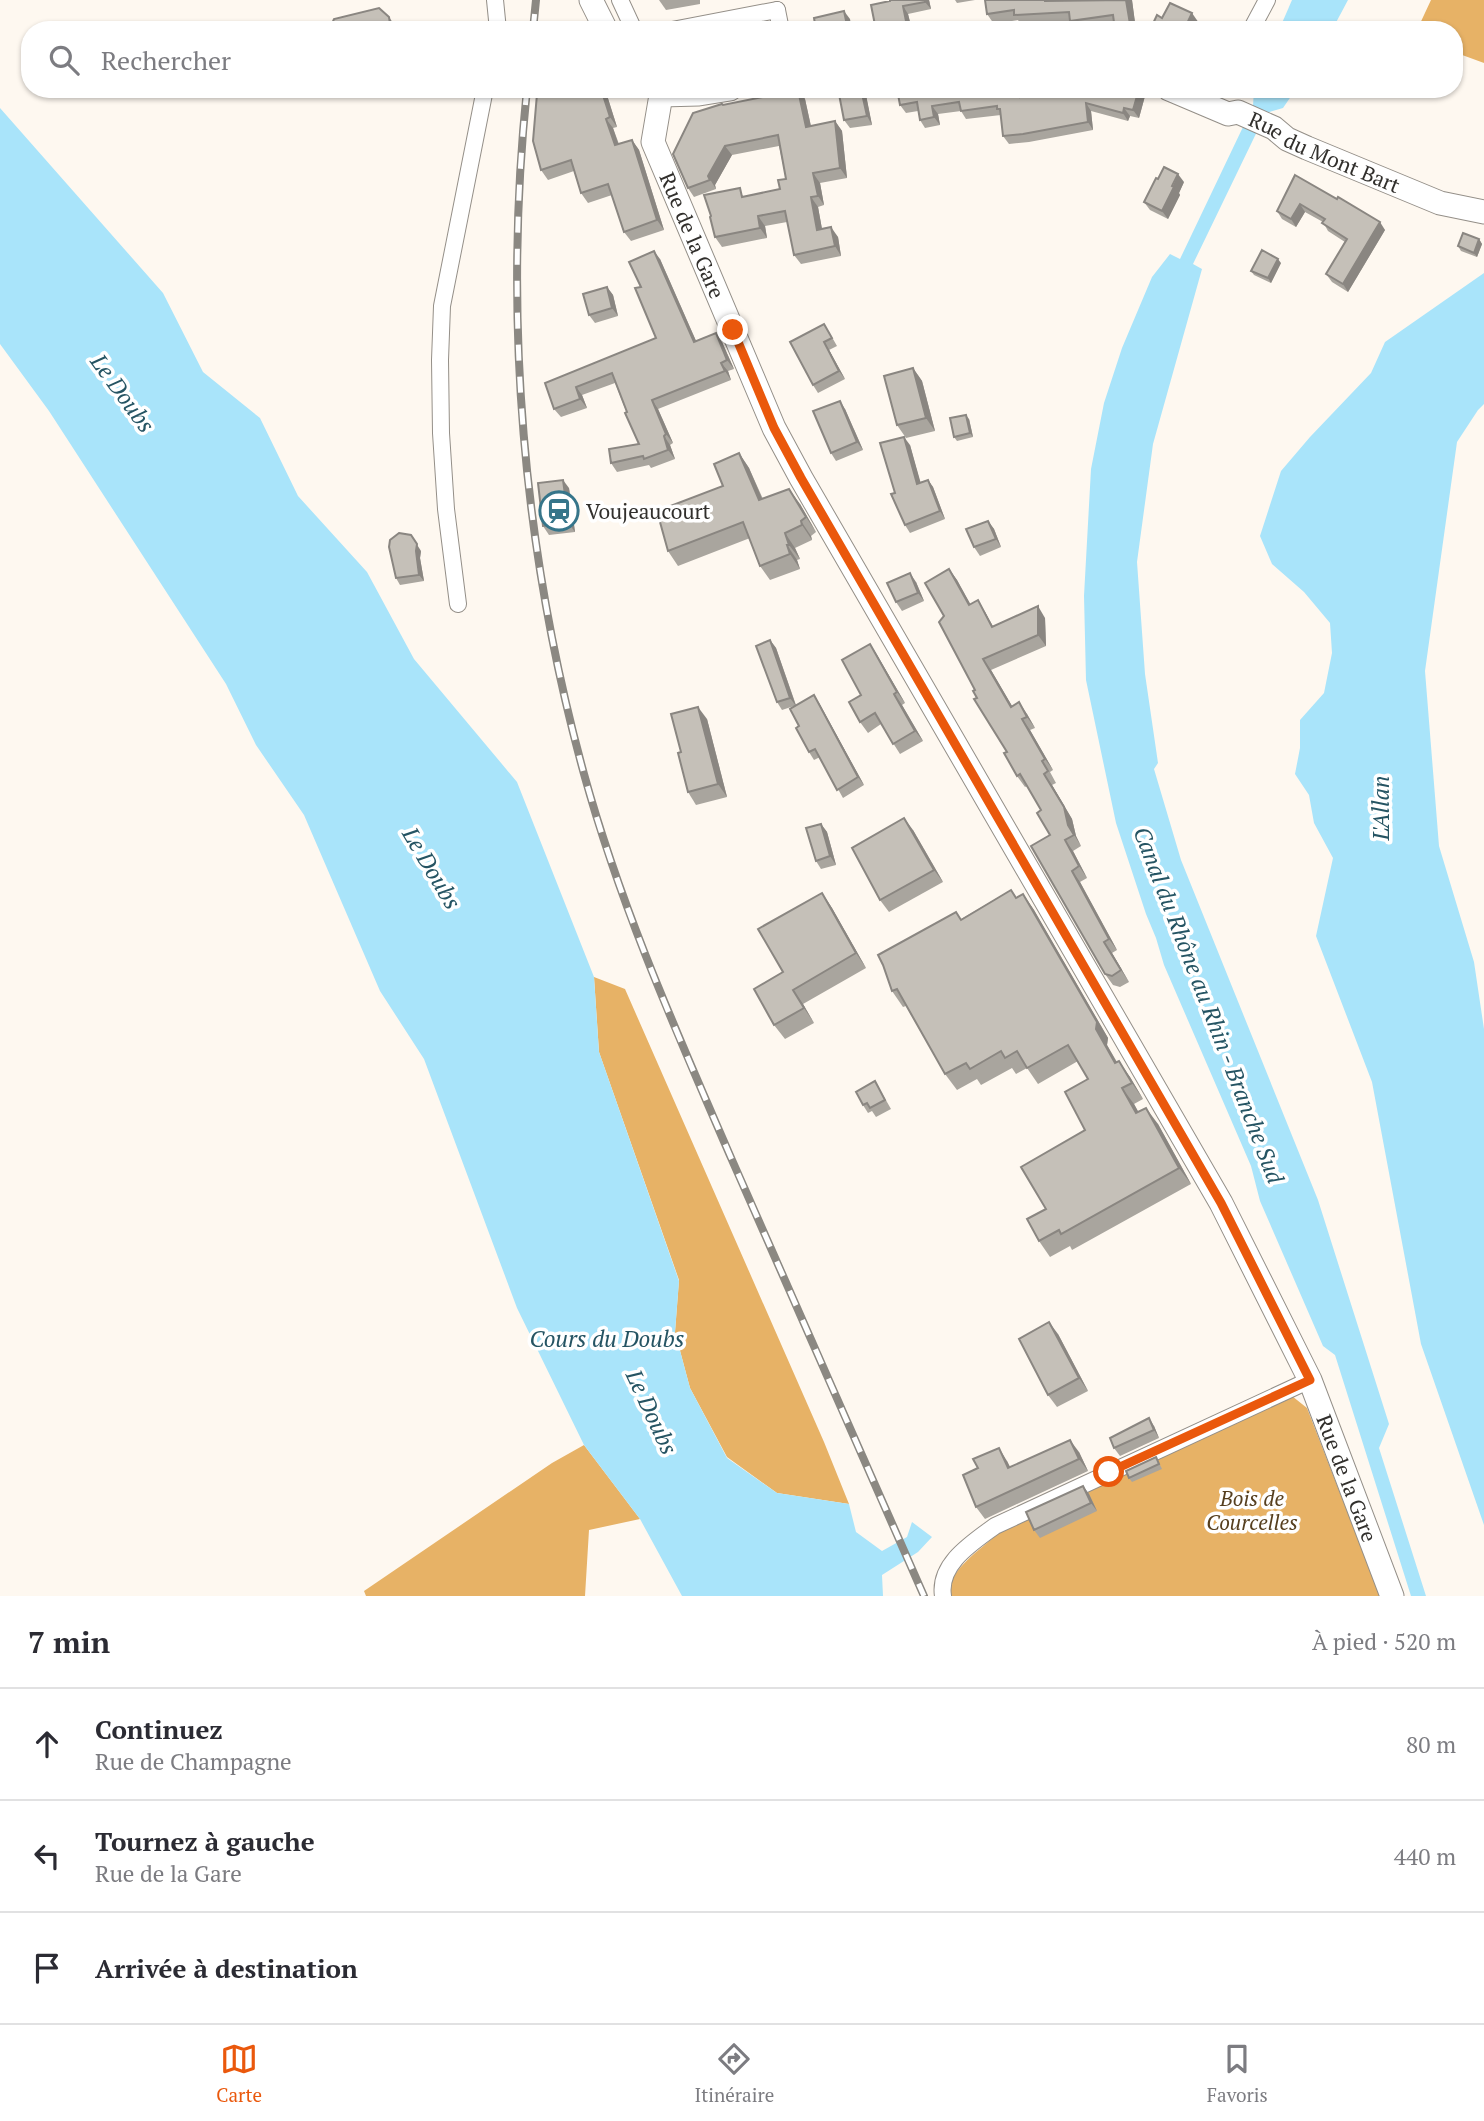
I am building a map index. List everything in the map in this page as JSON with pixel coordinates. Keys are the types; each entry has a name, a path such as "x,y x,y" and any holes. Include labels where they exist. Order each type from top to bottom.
{"main road":[{"path":"592,0 602,21"},
{"name":"Rue de la Gare","path":"656,98 653,142 774,428 1221,1203 1310,1380 1392,1596"},
{"name":"Rue du Mont Bart","path":"1211,98 1228,114 1238,112 1274,128 1286,139 1307,148 1440,203 1484,212"}],"street":[{"path":"495,0 497,21"},
{"path":"620,0 630,21"},
{"path":"1256,21 1267,0"},
{"path":"742,21 782,5"},
{"path":"458,604 446,509 441,433 442,306 483,98"},
{"path":"943,1596 942,1585 950,1566 966,1548 995,1526 1310,1380"}],"green space":[{"path":"1431,0 1484,0 1484,63 1463,55 1463,21 1421,21"},
{"path":"594,977 625,989 849,1504 777,1493 727,1457 690,1388 675,1332 679,1280 599,1052"},
{"name":"Bois de Courcelles","path":"1292,1396 1307,1408 1380,1596 948,1596 949,1587 959,1569 999,1533"},
{"path":"584,1445 640,1519 589,1530 585,1596 366,1596 364,1591 552,1463"}],"water":[{"path":"1292,0 1348,0 1337,21 1283,21"},
{"name":"Canal du Rhône au Rhin - Branche Sud","path":"1253,98 1290,98 1283,108 1266,113 1193,264 1202,269 1153,444 1137,562 1145,674 1158,763 1154,769 1181,860 1318,1200 1389,1424 1379,1448 1426,1596 1411,1596 1335,1355 1323,1346 1260,1201 1251,1166 1164,965 1116,823 1086,680 1084,596 1091,469 1104,403 1122,348 1152,277 1170,254 1180,259 1253,106"},
{"path":"0,108 163,293 203,372 260,418 298,496 367,572 414,659 517,782 594,977 599,1052 679,1281 675,1332 690,1388 727,1458 777,1493 849,1504 856,1532 882,1551 907,1537 912,1522 932,1537 918,1552 882,1575 883,1596 682,1596 640,1519 584,1445 517,1308 424,1059 380,991 304,815 256,745 226,684 49,411 0,344"},
{"name":"L'Allan","path":"1484,273 1484,404 1457,442 1425,671 1439,846 1474,962 1484,1029 1484,1525 1421,1344 1372,1082 1316,936 1333,858 1314,823 1309,795 1295,774 1300,748 1300,720 1324,693 1332,653 1330,623 1304,592 1272,564 1260,536 1281,471 1371,373 1385,342"}],"building":[{"path":"985,0 1126,0 1130,21 1114,21 1113,15 1070,21 1069,12 1014,15 1014,10 987,14"},
{"path":"890,1 925,2 903,6 906,21 874,21 871,5"},
{"path":"1170,3 1192,13 1188,21 1154,21 1157,15 1162,18"},
{"path":"379,8 390,21 333,21"},
{"path":"844,11 846,21 814,21 814,18"},
{"path":"537,98 604,98 610,117 606,119 615,145 632,140 657,220 624,232 608,184 581,193 571,160 541,170 533,141"},
{"path":"758,98 800,98 806,127 835,121 840,168 813,173 818,196 811,197 817,230 831,227 835,246 794,255 785,211 758,216 760,228 715,237 704,195 740,188 742,197 780,189 778,180 786,179 778,135 725,146 708,176 710,180 688,188 673,154 693,113"},
{"path":"840,98 863,98 867,116 844,120"},
{"path":"899,98 1136,98 1133,110 1124,108 1123,113 1086,103 1088,122 1003,136 1000,109 997,109 997,106 961,111 959,102 932,106 934,117 920,120 917,102 900,105"},
{"path":"1164,167 1178,174 1162,211 1144,202"},
{"path":"1295,175 1380,222 1343,284 1326,274 1347,239 1322,223 1325,219 1300,204 1291,219 1277,211"},
{"path":"1463,233 1479,239 1474,253 1458,246"},
{"path":"1262,250 1278,259 1268,278 1251,271"},
{"path":"654,251 694,342 716,333 727,360 721,363 725,371 652,400 666,434 664,436 668,450 644,459 643,456 611,463 609,449 639,444 612,373 576,387 580,399 554,409 545,383 656,338 635,288 641,287 629,262"},
{"path":"607,287 612,308 589,315 583,294"},
{"path":"824,324 832,338 824,342 839,371 813,385 790,342"},
{"path":"913,368 926,418 897,425 884,376"},
{"path":"840,401 857,442 831,453 813,411"},
{"path":"966,415 970,433 954,437 950,418"},
{"path":"904,437 917,484 928,480 940,511 905,525 891,494 895,493 880,443"},
{"path":"739,453 759,500 789,489 806,517 801,521 802,525 785,533 790,554 760,566 743,522 668,551 660,522 660,510 723,486 714,464"},
{"name":"Voujeaucourt","path":"563,480 569,524 543,526 538,483"},
{"path":"988,521 996,539 974,547 966,529"},
{"path":"399,533 411,535 417,544 419,575 396,578 389,547 390,540"},
{"path":"949,569 969,605 978,600 992,627 1038,606 1038,635 983,659 1011,707 1019,702 1027,717 1022,719 1045,759 1042,761 1048,771 1044,774 1064,807 1068,825 1074,835 1065,840 1079,866 1072,871 1109,939 1104,942 1121,970 1112,976 1105,974 1031,846 1050,835 1037,813 1041,810 1020,774 1017,776 1004,753 1007,752 974,699 977,698 973,691 975,690 939,622 944,616 925,583"},
{"path":"910,573 918,593 896,602 887,583"},
{"path":"770,640 790,698 777,702 756,646"},
{"path":"870,644 915,731 893,744 875,713 860,722 849,702 861,695 842,660"},
{"path":"814,695 858,777 837,790 815,749 809,752 796,728 799,726 790,709"},
{"path":"698,707 718,784 688,792 671,714"},
{"path":"904,818 934,870 880,900 852,848"},
{"path":"821,824 830,856 816,861 806,828"},
{"path":"1011,890 1016,898 1023,894 1097,1022 1096,1029 1115,1063 1119,1061 1132,1083 1122,1088 1136,1113 1146,1108 1179,1168 1061,1234 1059,1230 1039,1241 1027,1219 1046,1209 1021,1167 1085,1130 1065,1092 1088,1079 1068,1045 1027,1068 1017,1051 1005,1058 1001,1051 970,1069 966,1063 945,1074 897,989 892,991 878,955 956,912 961,920"},
{"path":"822,893 856,953 793,990 804,1008 774,1025 754,989 783,972 758,929"},
{"path":"875,1081 885,1100 870,1108 867,1103 863,1105 856,1092"},
{"path":"1049,1322 1079,1378 1048,1395 1019,1339"},
{"path":"1149,1418 1154,1430 1114,1448 1110,1438"},
{"path":"1070,1440 1079,1459 976,1507 963,1475 978,1468 973,1459 999,1448 1008,1468"},
{"path":"1156,1457 1159,1464 1129,1478 1126,1471"},
{"path":"1083,1486 1091,1503 1034,1530 1026,1512"}],"railway":[{"path":"534,21 536,0"},
{"path":"526,98 517,261 518,348 524,434 546,606 584,774 615,873 671,1017 924,1596"}],"place":[{"name":"Voujeaucourt","path":"559,511"}],"route":[{"path":"733,330 774,428 801,478 1221,1203 1310,1380 1109,1472"}],"water label":[{"name":"Le Doubs","path":"123,393"},
{"name":"Le Doubs","path":"432,868"},
{"name":"Cours du Doubs","path":"607,1338"},
{"name":"Le Doubs","path":"652,1412"}]}
